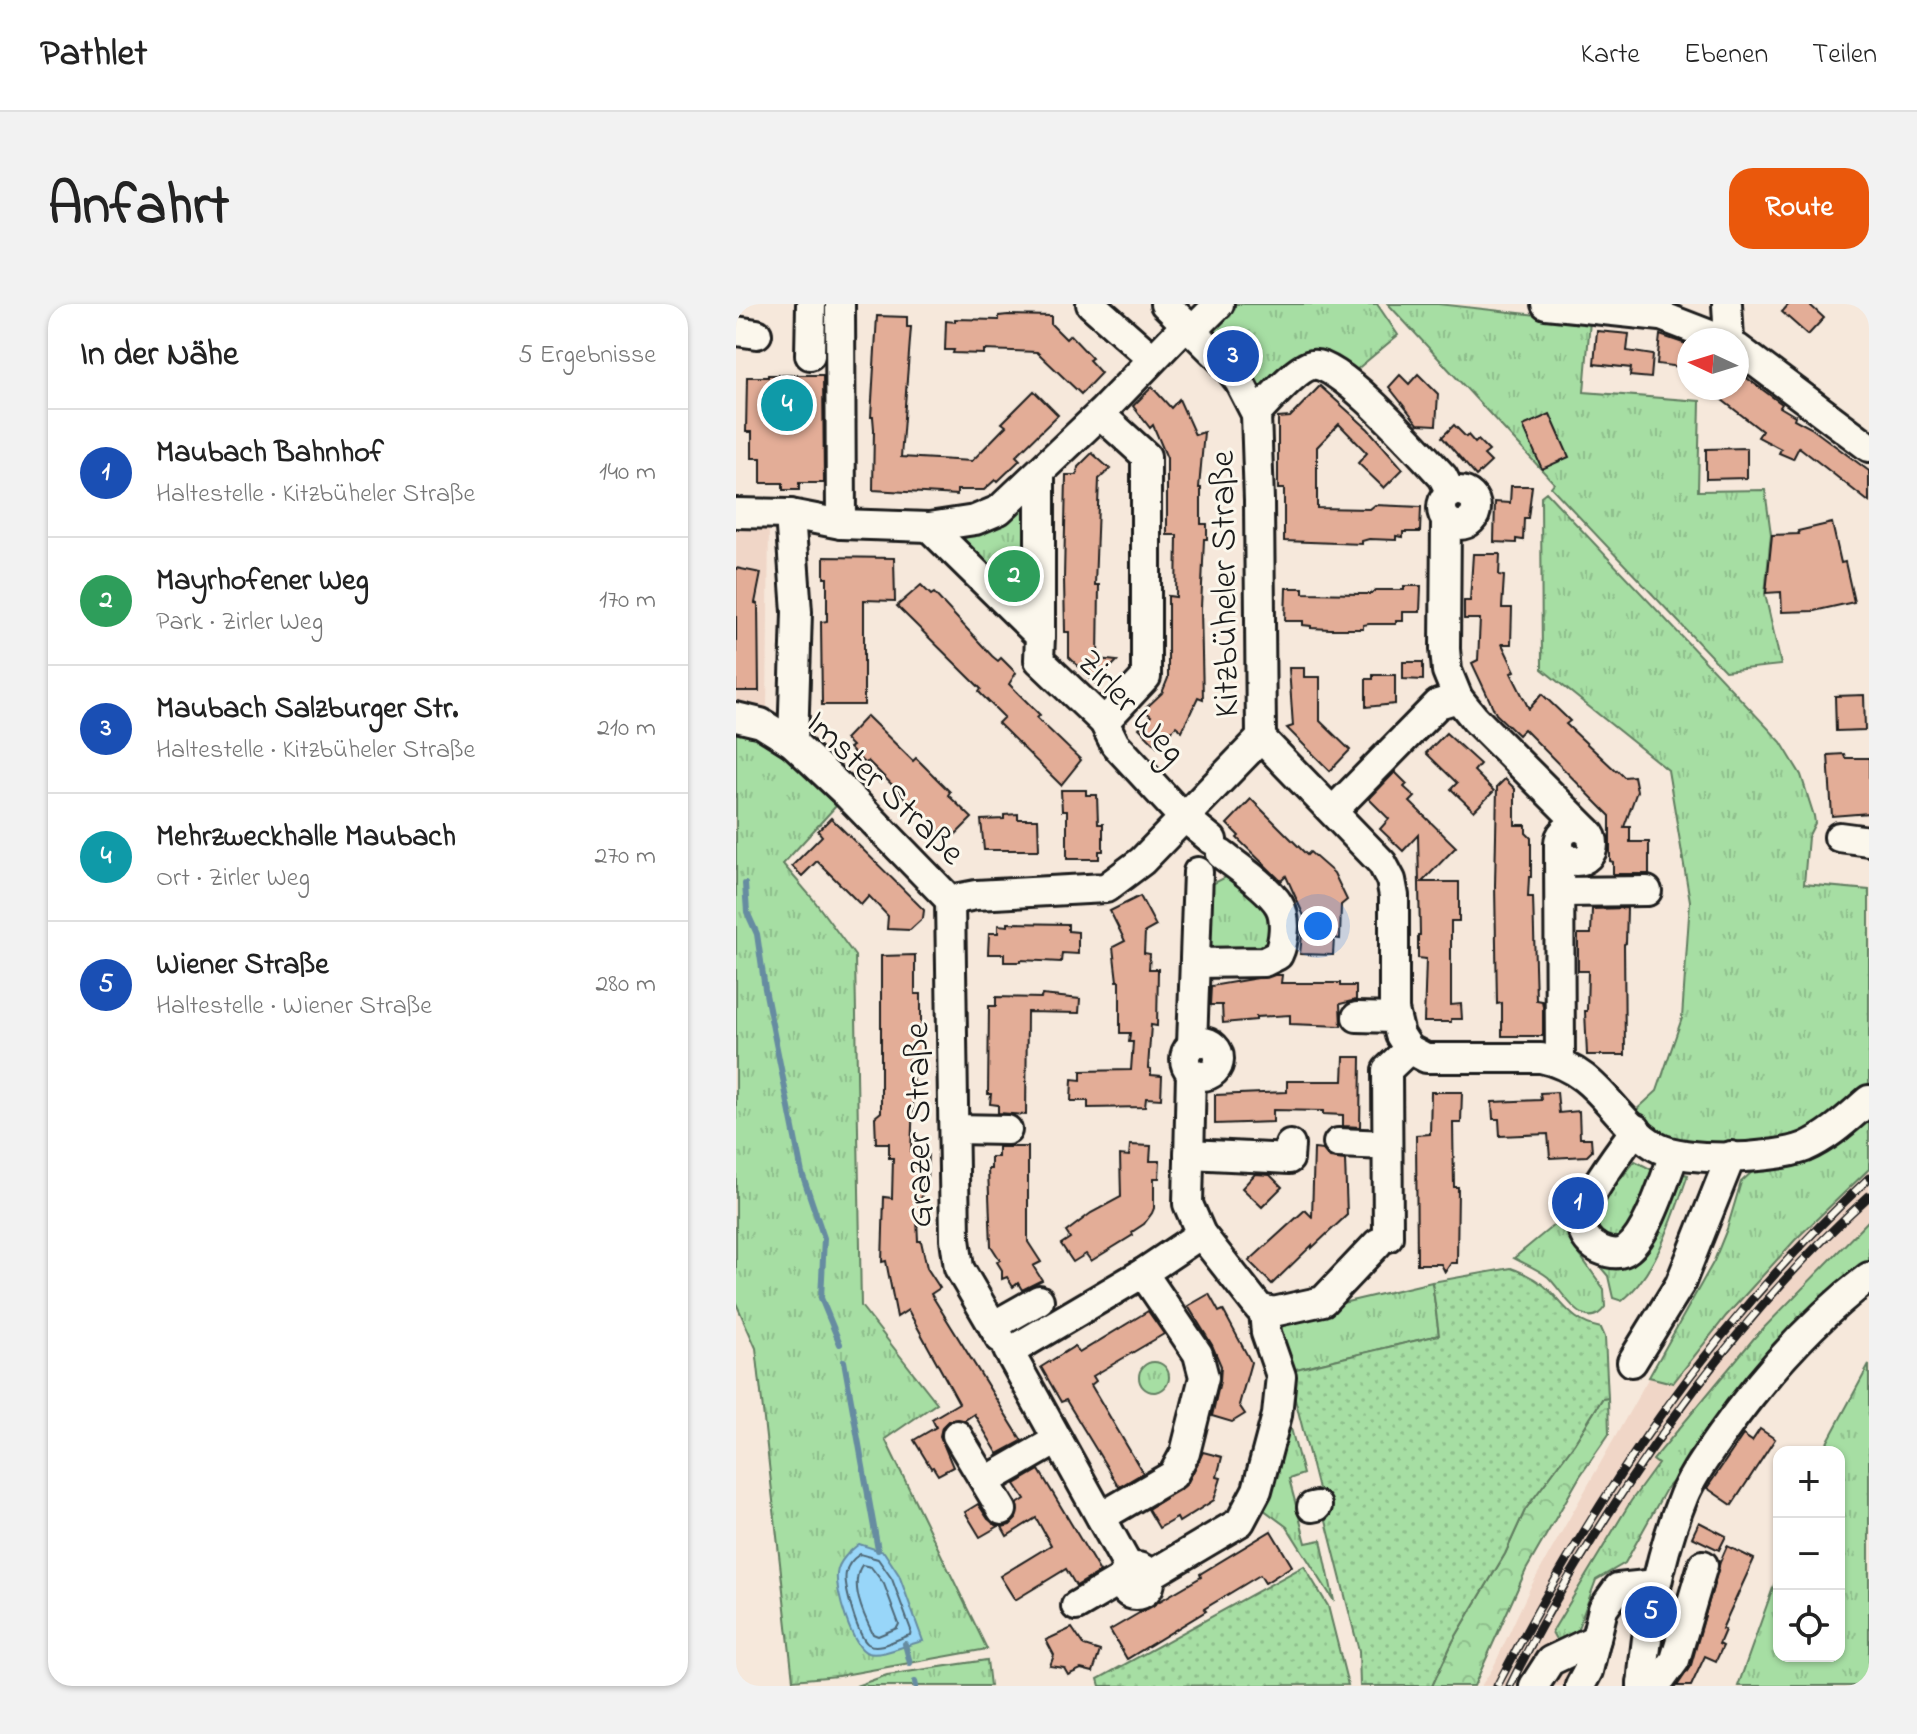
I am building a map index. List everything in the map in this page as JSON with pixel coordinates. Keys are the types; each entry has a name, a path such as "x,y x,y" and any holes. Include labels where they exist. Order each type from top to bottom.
{"street":[{"path":"810,355 811,304"},
{"path":"840,304 841,524"},
{"path":"1091,304 1144,351"},
{"name":"Kitzbüheler Straße","path":"1165,304 1239,381 1256,414 1261,738 1382,863 1391,880 1394,896 1395,1018 1400,1035 1409,1049"},
{"path":"736,513 790,514 841,524 929,527 975,520 999,510 1190,327 1219,304"},
{"path":"1546,304 1661,316 1692,328"},
{"path":"1727,304 1728,328"},
{"path":"1749,357 1869,447"},
{"path":"1256,414 1304,368 1318,364 1330,368 1350,383 1443,477 1449,506 1445,649 1447,671 1458,698 1475,719 1587,831 1593,841 1586,857 1581,860 1569,860 1559,847 1560,1062"},
{"path":"1100,414 1146,456 1146,677 1104,722"},
{"path":"1040,472 1040,636"},
{"path":"790,514 793,743"},
{"name":"Zirler Weg","path":"929,527 1040,636 1039,660 1104,722 1115,744 1185,818 1279,905 1283,943 1278,955 1264,962 1196,963"},
{"path":"1333,811 1438,704 1458,698"},
{"name":"Imster Straße","path":"736,717 761,723 793,743 950,900 976,895 1106,888 1142,861 1261,738"},
{"path":"1839,837 1869,841"},
{"path":"1216,847 1219,865 1215,870 1198,872 1188,1204 1201,1234 1255,1305 1264,1311 1323,1301 1383,1240 1387,1145 1396,1105 1387,1070 1409,1049 1426,1058 1541,1058 1560,1062 1614,1100 1636,1129 1655,1145 1674,1155 1776,1154 1804,1147 1835,1130 1869,1100"},
{"path":"1560,892 1647,891"},
{"name":"Grazer Straße","path":"950,900 955,1239 959,1268 1004,1340 1057,1440 1081,1474 1128,1572"},
{"path":"1357,1017 1395,1018"},
{"path":"954,1129 1007,1130"},
{"path":"1636,1129 1586,1205 1581,1220 1583,1233 1590,1243 1613,1254 1627,1250 1640,1234 1674,1155"},
{"path":"1338,1143 1387,1145"},
{"path":"1189,1154 1289,1159 1290,1145"},
{"path":"1632,1362 1680,1284 1731,1156"},
{"path":"1004,1340 1172,1260 1201,1234"},
{"path":"1101,1517 1142,1489 1173,1475 1204,1377 1198,1354 1143,1273"},
{"path":"1703,1565 1675,1660 1662,1678 1642,1684 1656,1584 1666,1545 1685,1494 1702,1463 1742,1406 1784,1355 1869,1277"},
{"path":"1004,1340 1039,1300"},
{"path":"1076,1606 1128,1572 1186,1550 1240,1522 1257,1490 1277,1415 1281,1376 1266,1333 1264,1311"},
{"path":"957,1435 1002,1510"},
{"path":"986,1481 1057,1440"},
{"path":"1580,1686 1603,1609 1618,1588 1656,1584"},
{"path":"1534,1686 1550,1661 1596,1639"}],"shaded area":[{"path":"736,521 769,521 767,710 736,709"},
{"path":"1869,1169 1869,1220 1755,1337 1653,1460 1658,1463 1631,1501 1552,1632 1595,1686 1481,1686 1493,1668 1530,1588 1649,1377 1673,1383 1726,1316 1795,1240"}],"green space":[{"path":"1232,304 1377,304 1398,335 1349,376 1329,360 1259,392 1211,330"},
{"path":"1388,304 1438,304 1590,321 1584,392 1700,401 1698,491 1765,490 1771,534 1765,594 1781,665 1725,671 1551,487 1554,483"},
{"path":"1546,492 1781,742 1801,775 1814,816 1815,823 1808,837 1804,884 1869,890 1869,1083 1827,1121 1799,1136 1744,1145 1689,1142 1664,1134 1635,1111 1657,1091 1682,1018 1690,901 1668,770 1542,669 1541,496"},
{"path":"1032,495 1031,612 963,539 1002,518"},
{"path":"736,733 755,734 771,742 836,806 783,864 855,956 861,1306 937,1403 885,1439 987,1649 838,1676 793,1680 756,1348 736,1303"},
{"path":"1228,876 1266,909 1270,942 1268,952 1207,955 1208,886"},
{"path":"1869,1118 1869,1169 1795,1240 1726,1316 1673,1383 1649,1377 1714,1261 1741,1182 1753,1171 1817,1154 1846,1139"},
{"path":"1635,1161 1660,1174 1653,1194 1619,1243 1599,1235 1599,1215 1608,1196"},
{"path":"1676,1172 1688,1175 1654,1260 1622,1301 1613,1298 1608,1276 1602,1269 1603,1263"},
{"path":"1566,1215 1572,1244 1604,1289 1605,1307 1597,1315 1582,1314 1548,1277 1514,1258"},
{"path":"1869,1220 1869,1262 1844,1280 1758,1362 1694,1448 1686,1467 1666,1489 1625,1563 1596,1580 1574,1639 1558,1643 1552,1632 1631,1501 1658,1464 1653,1460 1755,1337"},
{"path":"1511,1268 1541,1283 1578,1319 1601,1328 1605,1337 1608,1398 1602,1399 1574,1444 1525,1510 1505,1554 1453,1641 1432,1686 1360,1686 1359,1651 1288,1371 1439,1335 1432,1282"},
{"path":"1432,1282 1439,1335 1288,1371 1276,1323 1287,1316"},
{"path":"1154,1362 1165,1366 1169,1377 1165,1388 1154,1392 1143,1388 1139,1377 1143,1366"},
{"path":"1869,1365 1869,1686 1738,1686 1773,1588 1773,1662 1845,1662 1845,1446 1825,1446"},
{"path":"1608,1398 1609,1434 1580,1476 1526,1570 1474,1686 1432,1686 1453,1641 1505,1554 1525,1510 1574,1444 1602,1399"},
{"path":"1288,1417 1303,1474 1289,1479 1306,1543 1321,1540 1334,1601 1287,1527 1263,1509"},
{"path":"1304,1566 1328,1606 1348,1685 1100,1686 1098,1679"},
{"path":"987,1660 990,1686 856,1686 887,1675"}],"water":[{"path":"859,1544 884,1552 899,1575 923,1641 874,1654 862,1649 856,1641 842,1605 837,1574 842,1561"}],"building":[{"path":"1789,304 1809,304 1824,318 1808,335 1782,312"},
{"path":"877,316 907,317 907,327 911,327 901,457 972,461 1006,426 1002,423 1034,391 1058,415 1016,456 1020,460 984,490 957,490 957,495 873,490 874,429 871,417"},
{"path":"999,316 1051,316 1051,324 1066,339 1070,335 1092,358 1089,360 1101,373 1081,394 1037,352 984,350 984,354 945,350 946,321 999,320"},
{"path":"1597,331 1629,334 1627,351 1653,355 1651,378 1630,376 1631,368 1594,364"},
{"path":"1660,335 1677,341 1677,366 1657,364"},
{"path":"1418,374 1438,394 1436,425 1418,424 1389,387 1400,375 1409,384"},
{"path":"823,375 824,483 799,483 799,490 783,490 783,483 761,483 761,458 752,458 752,432 746,432 747,377"},
{"path":"1749,380 1782,404 1780,407 1795,416 1794,419 1869,471 1869,502 1799,447 1793,459 1779,453 1781,449 1758,437 1762,431 1722,400 1749,400"},
{"path":"1320,386 1368,429 1403,469 1384,488 1358,463 1367,453 1339,424 1317,447 1317,508 1370,509 1375,505 1421,507 1420,532 1403,532 1403,537 1396,536 1396,540 1369,539 1362,541 1362,544 1284,541 1284,489 1278,489 1278,418 1290,417"},
{"path":"1152,387 1171,408 1179,399 1195,435 1204,432 1199,488 1201,524 1207,524 1201,608 1203,699 1198,697 1182,731 1176,726 1157,746 1139,728 1151,716 1144,710 1162,693 1168,678 1168,596 1176,597 1177,535 1167,535 1167,458 1153,425 1150,428 1133,406"},
{"path":"1550,414 1569,457 1542,469 1523,426"},
{"path":"1454,425 1466,437 1468,435 1475,443 1478,440 1489,451 1484,455 1491,462 1476,476 1442,437"},
{"path":"1747,448 1747,478 1706,479 1706,449"},
{"path":"1092,453 1110,469 1099,479 1095,585 1099,585 1098,659 1117,661 1095,683 1069,657 1064,579 1066,475 1077,475 1078,467"},
{"path":"1511,486 1532,486 1528,518 1524,518 1523,540 1516,539 1516,543 1494,542 1495,502 1510,503"},
{"path":"1832,523 1854,602 1814,611 1782,612 1781,592 1766,593 1772,535 1799,534 1798,531"},
{"path":"1473,554 1500,554 1499,575 1504,576 1502,608 1512,608 1511,644 1502,644 1515,671 1511,673 1529,709 1542,694 1570,721 1566,724 1616,771 1624,777 1634,776 1637,791 1624,827 1630,827 1630,842 1649,842 1649,874 1613,874 1610,816 1524,729 1518,735 1496,714 1472,663 1478,660 1480,619 1464,619 1464,601 1470,601"},
{"path":"824,557 894,558 895,601 864,600 864,705 822,705 821,622 827,621"},
{"path":"736,568 761,573 755,603 758,604 759,691 736,691"},
{"path":"921,585 931,595 934,593 992,656 998,661 1001,658 1016,673 1009,684 1040,715 1037,718 1081,760 1061,785 998,723 1004,717 979,692 981,689 897,606"},
{"path":"1404,586 1421,586 1420,612 1403,612 1403,621 1396,621 1396,624 1369,624 1363,625 1363,629 1330,629 1311,628 1303,625 1303,621 1285,621 1286,588 1303,588 1303,593 1370,594 1376,590 1404,590"},
{"path":"1403,662 1423,662 1423,680 1403,679"},
{"path":"1289,668 1304,668 1304,677 1320,677 1320,721 1350,750 1330,771 1287,728 1293,726"},
{"path":"1373,675 1395,675 1395,704 1366,707 1366,679 1373,679"},
{"path":"1864,695 1865,730 1836,731 1835,696"},
{"path":"867,716 913,761 916,758 972,818 956,834 954,832 947,839 868,761 865,764 849,748 852,746 845,739"},
{"path":"1446,733 1480,764 1474,771 1494,791 1474,811 1451,789 1457,783 1426,753"},
{"path":"1844,754 1845,758 1869,758 1869,813 1832,816 1828,755"},
{"path":"1395,772 1415,797 1410,802 1456,847 1422,882 1459,882 1459,921 1451,921 1451,1005 1461,1004 1462,1019 1451,1019 1451,1022 1424,1022 1426,959 1418,958 1418,835 1403,851 1380,829 1389,819 1369,799"},
{"path":"1505,779 1515,789 1515,825 1526,825 1526,833 1531,838 1528,897 1533,897 1536,1000 1542,1001 1543,1006 1543,1036 1502,1036 1502,1003 1497,1004 1497,787"},
{"path":"1061,790 1086,790 1086,795 1097,795 1098,824 1103,824 1103,851 1099,851 1099,859 1067,859 1067,811 1062,811"},
{"path":"1251,799 1307,855 1310,852 1334,873 1347,900 1341,905 1340,939 1334,938 1333,955 1300,954 1304,916 1286,876 1281,881 1227,824"},
{"path":"1018,814 1018,819 1038,819 1039,850 984,850 981,820 1004,819 1004,815"},
{"path":"831,818 924,910 923,918 910,930 887,929 888,916 869,896 861,905 817,861 802,876 792,866 822,836 818,831"},
{"path":"1140,896 1156,926 1145,932 1144,953 1150,954 1149,969 1158,969 1157,1026 1151,1025 1148,1068 1151,1075 1162,1076 1161,1099 1146,1098 1145,1107 1088,1108 1088,1101 1071,1101 1072,1079 1081,1080 1081,1071 1131,1070 1133,1042 1129,1042 1130,1033 1120,1033 1120,981 1117,981 1113,947 1125,941 1110,911"},
{"path":"1627,908 1624,944 1625,1055 1587,1055 1585,1011 1588,971 1578,971 1578,934 1591,934 1592,909"},
{"path":"1008,923 1068,924 1068,931 1078,932 1078,954 1062,953 1061,962 1004,962 1004,954 988,954 989,933 998,933 998,925 1008,926"},
{"path":"915,955 915,994 921,994 921,1054 915,1054 911,1151 928,1151 927,1182 922,1182 921,1214 917,1218 918,1241 921,1241 927,1268 940,1288 931,1294 1022,1441 998,1454 974,1414 965,1420 949,1420 942,1427 940,1436 953,1467 938,1475 914,1440 936,1427 932,1419 959,1403 908,1310 897,1317 886,1261 882,1262 884,1197 892,1198 893,1158 889,1158 889,1143 876,1143 875,1117 881,1112 881,956"},
{"path":"1282,975 1281,983 1356,986 1356,1000 1340,1004 1341,1026 1290,1024 1290,1015 1223,1023 1222,1005 1210,1005 1211,986"},
{"path":"1042,995 1080,999 1079,1013 1027,1012 1026,1115 998,1113 998,1105 990,1104 991,1094 988,1094 989,1006 996,1006 996,997 1041,998"},
{"path":"1344,1057 1361,1057 1360,1127 1343,1126 1343,1115 1323,1114 1323,1111 1273,1110 1273,1122 1215,1124 1215,1095 1287,1092 1287,1081 1343,1081"},
{"path":"1431,1092 1462,1092 1461,1123 1453,1123 1454,1187 1458,1187 1457,1263 1451,1263 1445,1272 1441,1264 1417,1264 1416,1135 1430,1134"},
{"path":"1557,1092 1559,1113 1579,1111 1580,1138 1591,1138 1592,1151 1587,1156 1550,1158 1548,1134 1500,1136 1499,1119 1493,1119 1492,1102 1541,1100 1540,1093"},
{"path":"1130,1145 1151,1146 1150,1161 1160,1161 1159,1178 1154,1178 1152,1213 1144,1224 1132,1232 1133,1235 1091,1261 1086,1254 1073,1262 1061,1244 1070,1238 1066,1232 1091,1213 1121,1197 1120,1155 1129,1156"},
{"path":"998,1147 1028,1147 1028,1242 1041,1262 1033,1266 1042,1280 1022,1290 1018,1283 1013,1287 1007,1277 1002,1279 1002,1270 997,1262 1000,1260 991,1246 988,1169 991,1169 991,1157 998,1157"},
{"path":"1314,1149 1323,1150 1330,1158 1345,1160 1347,1215 1272,1284 1249,1261 1305,1210 1312,1217"},
{"path":"1255,1174 1270,1175 1282,1187 1262,1207 1242,1188"},
{"path":"1209,1294 1219,1312 1223,1310 1251,1362 1239,1405 1245,1414 1232,1422 1212,1416 1221,1366 1188,1306"},
{"path":"1148,1311 1164,1334 1093,1376 1096,1381 1091,1385 1143,1473 1119,1487 1066,1400 1061,1402 1041,1367 1075,1346 1079,1353"},
{"path":"1760,1429 1775,1439 1732,1505 1707,1488 1743,1435 1752,1441"},
{"path":"1203,1452 1222,1457 1217,1477 1221,1478 1214,1500 1179,1522 1177,1518 1159,1528 1148,1509 1187,1484"},
{"path":"1039,1470 1100,1572 1076,1586 1066,1569 1015,1600 1000,1576 1051,1545 1036,1518 1007,1536 1002,1527 1016,1519 1017,1504 1025,1499 1015,1484"},
{"path":"978,1504 988,1519 999,1526 980,1537 965,1512"},
{"path":"1699,1522 1726,1536 1719,1550 1692,1537"},
{"path":"1271,1531 1292,1566 1265,1583 1260,1575 1127,1659 1110,1630 1201,1577 1200,1574"},
{"path":"1727,1546 1754,1559 1722,1629 1725,1630 1719,1644 1723,1646 1716,1661 1705,1656 1691,1686 1677,1686 1691,1665"},
{"path":"1072,1628 1084,1646 1100,1651 1093,1672 1081,1669 1068,1675 1064,1668 1050,1666 1054,1655 1046,1640"}],"waterway":[{"path":"745,884 747,912 757,934 802,1173 824,1238 821,1298 840,1344"},
{"path":"844,1361 878,1550"},
{"path":"905,1644 910,1663"},
{"path":"915,1682 916,1686"}],"railway":[{"path":"1497,1686 1575,1546 1660,1416 1757,1294 1869,1178"},
{"path":"1510,1686 1568,1578 1635,1473 1695,1388 1795,1269 1869,1196"}],"place":[{"name":"Maubach Salzburger Str.","path":"1233,356"},
{"name":"Mehrzweckhalle Maubach","path":"787,405"},
{"name":"Mayrhofener Weg","path":"1014,576"},
{"name":"Maubach Bahnhof","path":"1578,1203"},
{"name":"Wiener Straße","path":"1651,1612"}]}
